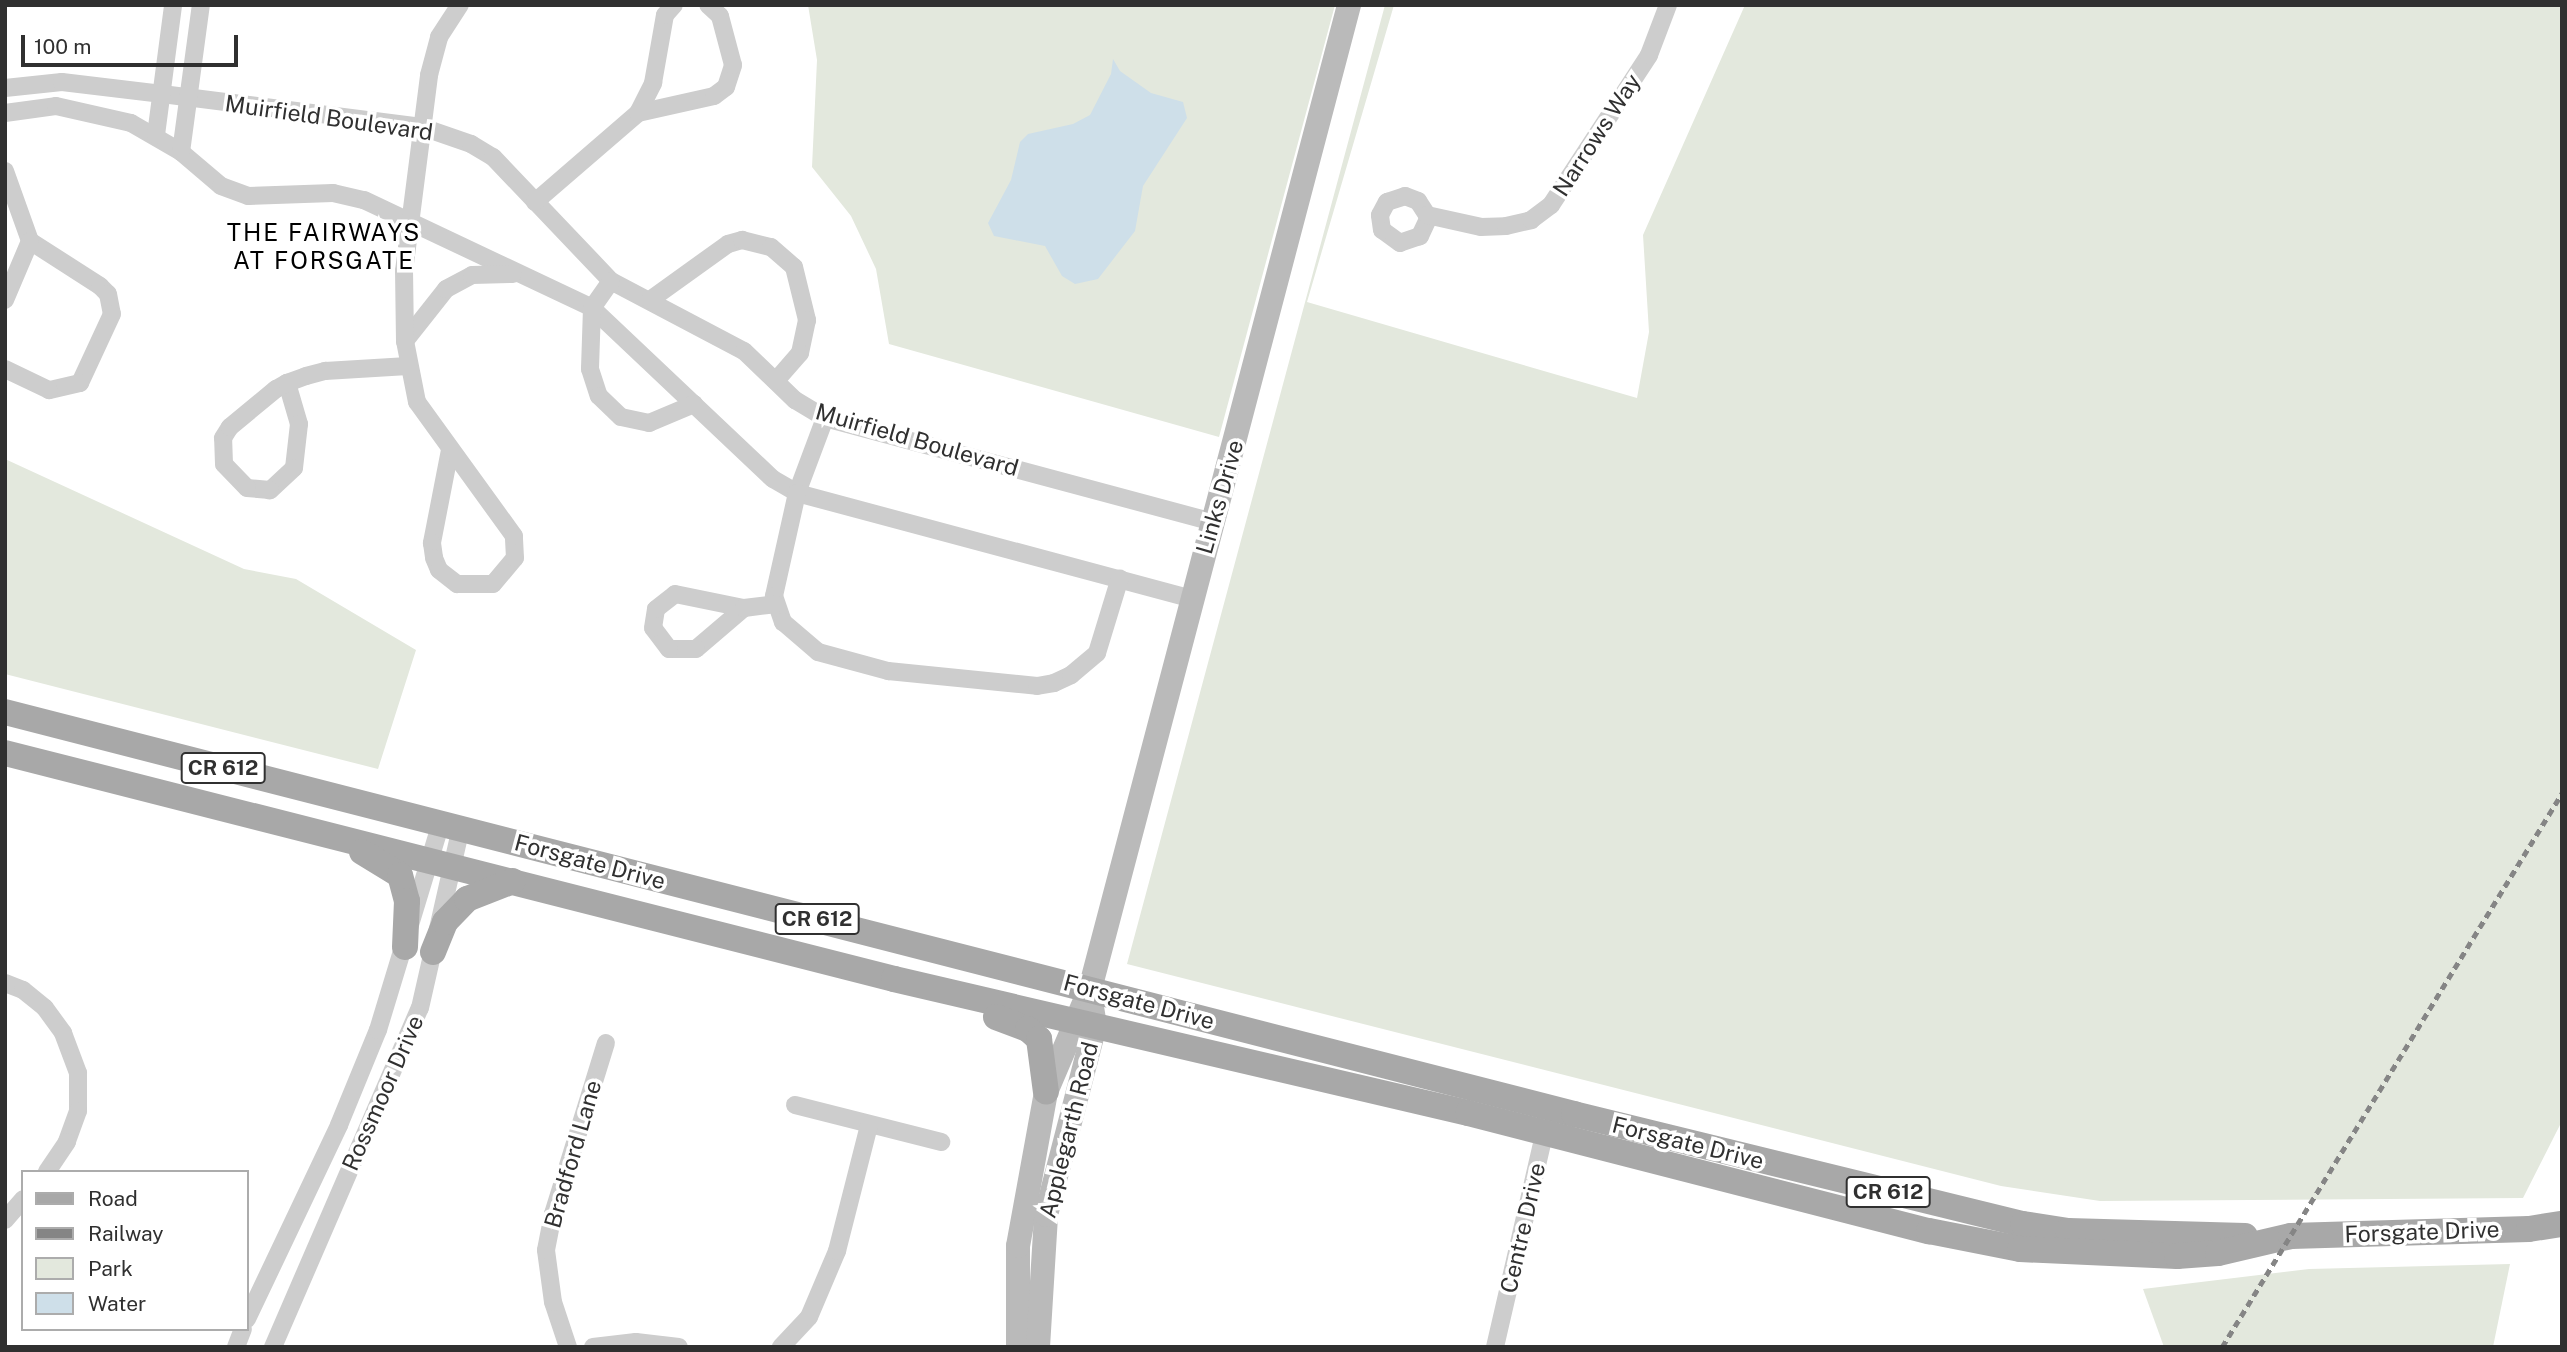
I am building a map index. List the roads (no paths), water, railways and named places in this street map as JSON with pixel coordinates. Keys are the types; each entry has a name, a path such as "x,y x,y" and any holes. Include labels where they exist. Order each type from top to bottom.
{"main road":[{"name":"Forsgate Drive","path":"5,712 1090,989 1929,1231 2020,1249 2178,1256 2218,1253 2281,1237 2529,1229 2562,1224"},
{"name":"Forsgate Drive","path":"5,753 443,862 894,979 1084,1024 1547,1121"},
{"path":"316,830 400,875 407,901 405,947"},
{"path":"433,952 446,922 467,899 513,881"},
{"path":"894,979 949,1005 1028,1029 1043,1052 1046,1092"}],"street":[{"path":"156,135 173,5"},
{"path":"181,152 201,5"},
{"path":"450,450 432,543 434,558 439,570 457,584 493,584 515,558 514,536 417,402 405,341 404,271 433,53 446,23 460,5"},
{"path":"535,202 638,113 653,83 665,15 674,5"},
{"path":"638,113 714,96 726,88 733,65 720,16 708,5"},
{"name":"Links Drive","path":"1090,989 1212,523 1259,359 1349,5"},
{"name":"Narrows Way","path":"1427,221 1420,236 1400,243 1382,230 1380,215 1387,202 1405,196 1418,201 1427,215 1481,227 1506,226 1531,220 1551,205 1649,55 1668,5"},
{"name":"Muirfield Boulevard","path":"5,88 62,82 162,94 422,127 471,144 493,158 611,281 744,351 795,400 825,418 1212,523"},
{"path":"5,113 43,106 78,109 131,122 181,152 233,192 267,197 346,195 410,221 592,308 773,480 797,493 1192,599"},
{"path":"5,171 30,241 100,286 108,294 112,314 80,383 49,390 5,369"},
{"path":"650,300 728,244 742,240 771,247 794,268 807,320 800,353 776,381"},
{"path":"5,300 30,241"},
{"path":"405,341 432,304 453,285 486,273 525,274"},
{"path":"611,281 592,308 590,369 593,383 610,409 634,422 649,423 694,404"},
{"path":"287,383 299,424 294,468 270,490 247,488 224,464 223,438 230,427 287,383 348,368 408,366"},
{"path":"825,418 797,493 777,571 775,604 783,622 807,645 834,658 888,671 1037,686 1071,675 1097,653 1120,578"},
{"path":"744,608 704,645 687,651 661,644 653,628 656,609 675,594 744,608 775,604"},
{"name":"Rossmoor Drive","path":"275,1338 421,1008 433,952 443,862 451,826"},
{"name":"Rossmoor Drive","path":"248,1318 355,1087 405,947 443,862"},
{"path":"5,983 23,990 45,1008 63,1033 78,1073 78,1111 67,1142 48,1170"},
{"name":"Applegarth Road","path":"1038,1347 1046,1215 1090,989"},
{"name":"Applegarth Road","path":"1018,1347 1018,1246 1046,1092 1084,1024"},
{"name":"Bradford Lane","path":"568,1347 553,1302 546,1251 553,1214 606,1043"},
{"path":"355,1087 379,1103"},
{"path":"795,1105 941,1142"},
{"name":"Centre Drive","path":"1495,1347 1547,1121"},
{"path":"781,1347 809,1317 837,1251 869,1125"},
{"path":"5,1220 21,1201"},
{"path":"248,1321 275,1338"},
{"path":"593,1347 636,1342 679,1347"}],"water":[{"path":"1113,59 1120,71 1151,93 1183,102 1187,118 1143,186 1135,231 1098,279 1075,284 1062,276 1045,246 994,236 988,223 1011,180 1020,142 1028,134 1073,124 1090,115 1111,74"}],"railway":[{"path":"2222,1347 2562,793"}],"district":[{"name":"THE FAIRWAYS AT FORSGATE","path":"324,247"}]}
